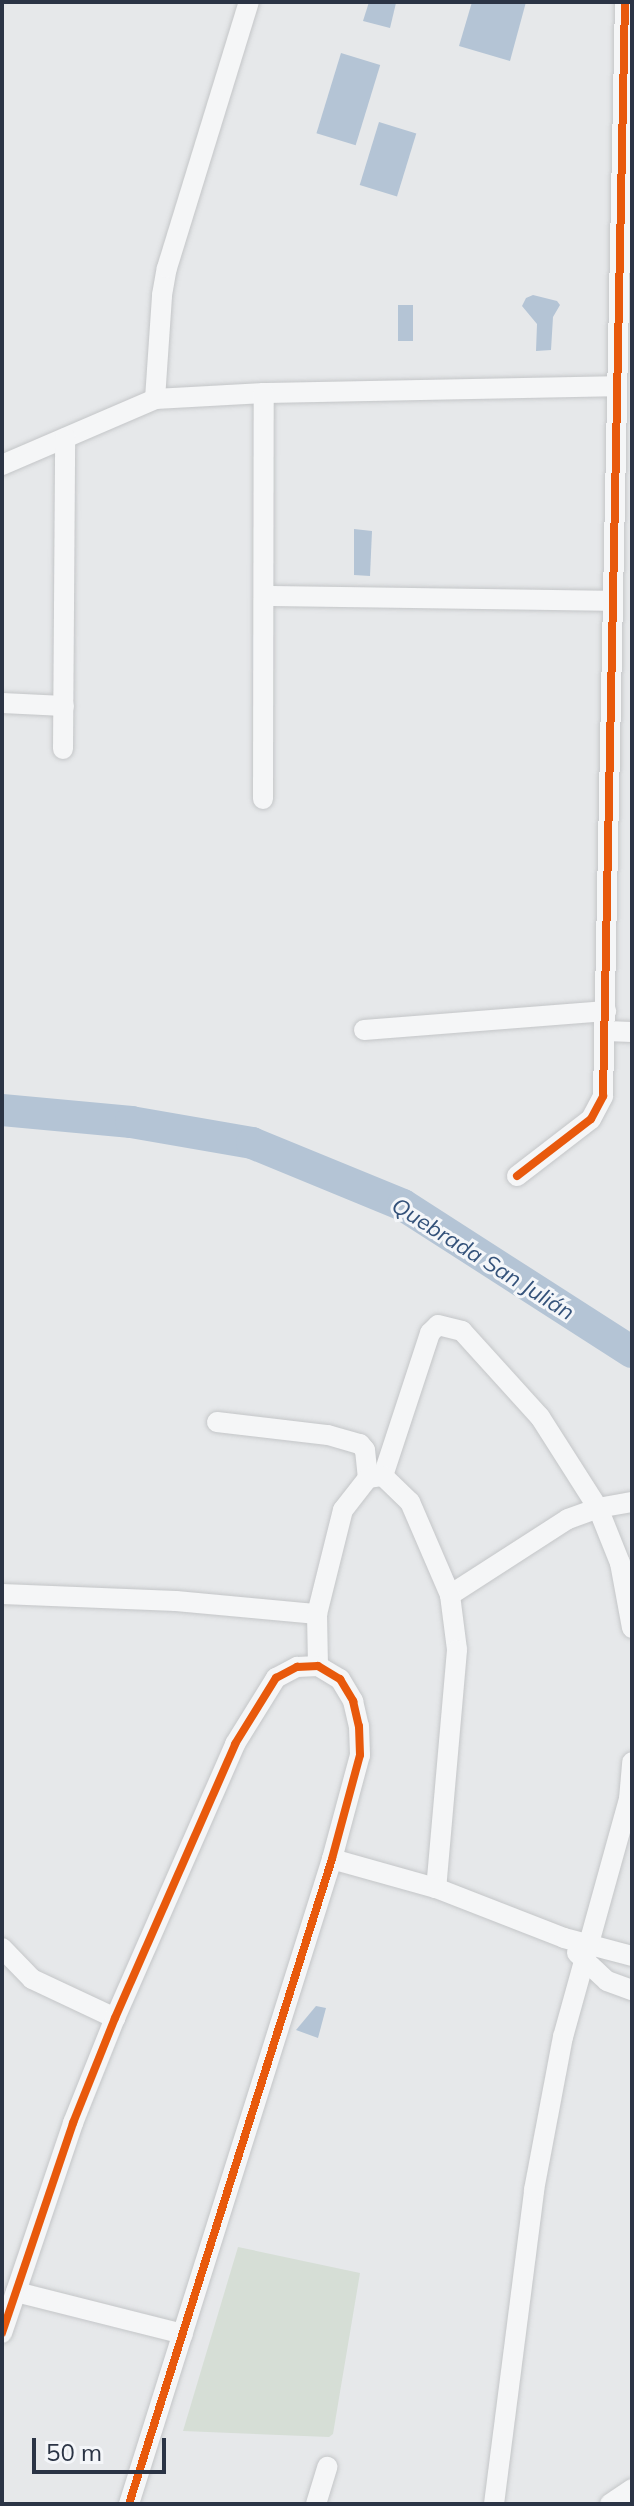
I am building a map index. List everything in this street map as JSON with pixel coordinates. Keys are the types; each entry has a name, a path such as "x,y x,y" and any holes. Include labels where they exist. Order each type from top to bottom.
{"street":[{"path":"155,399 167,268 249,2"},
{"path":"517,1176 591,1119 603,1096 616,386 626,284 625,2"},
{"path":"2,465 155,399 264,393 616,386"},
{"path":"263,799 264,393"},
{"path":"63,749 65,438"},
{"path":"264,596 613,601"},
{"path":"2,703 64,706"},
{"path":"364,1030 606,1021 632,1032"},
{"path":"318,1666 317,1614 343,1510 376,1477 423,1347 438,1325 449,1326 476,1344 540,1417 598,1508 620,1563 632,1628"},
{"path":"217,1422 328,1435 360,1444 376,1477 410,1502 450,1595 457,1650 457,1686 436,1888"},
{"path":"450,1595 568,1519 598,1508 632,1502"},
{"path":"2,1594 176,1601 317,1614"},
{"path":"2,2333 73,2123 216,1783 259,1701 276,1678 297,1667 318,1666 340,1679 353,1701 359,1726 360,1755 332,1859 129,2504"},
{"path":"494,2504 534,2190 563,2037 631,1798 632,1762"},
{"path":"332,1859 436,1888 564,1938 585,1952 607,1981 632,1990"},
{"path":"2,1948 32,1979 115,2018"},
{"path":"585,1952 632,1956"},
{"path":"16,2292 183,2334"},
{"path":"316,2504 327,2467"},
{"path":"610,2504 632,2489"}],"shaded area":[{"path":"238,2247 360,2273 333,2434 329,2437 183,2431"}],"water":[{"path":"369,2 396,3 390,28 363,21"},
{"path":"472,2 526,2 510,61 459,46"},
{"path":"341,53 380,65 356,145 316,133"},
{"path":"379,122 416,133 397,197 360,185"},
{"path":"533,295 557,301 560,305 553,317 551,350 536,351 537,324 522,306 526,298"},
{"path":"398,305 413,305 413,341 398,341"},
{"path":"354,529 372,531 370,576 354,575"},
{"path":"316,2006 326,2008 318,2038 296,2030"}],"waterway":[{"name":"Quebrada San Julián","path":"2,1110 131,1122 252,1143 403,1205 632,1352"}],"cycle path":[{"path":"517,1176 591,1119 603,1096 625,2"},
{"path":"2,2333 73,2123 115,2018 235,1744 276,1678 297,1667 318,1666 340,1679 353,1701 359,1726 360,1755 332,1859 129,2504"}]}
